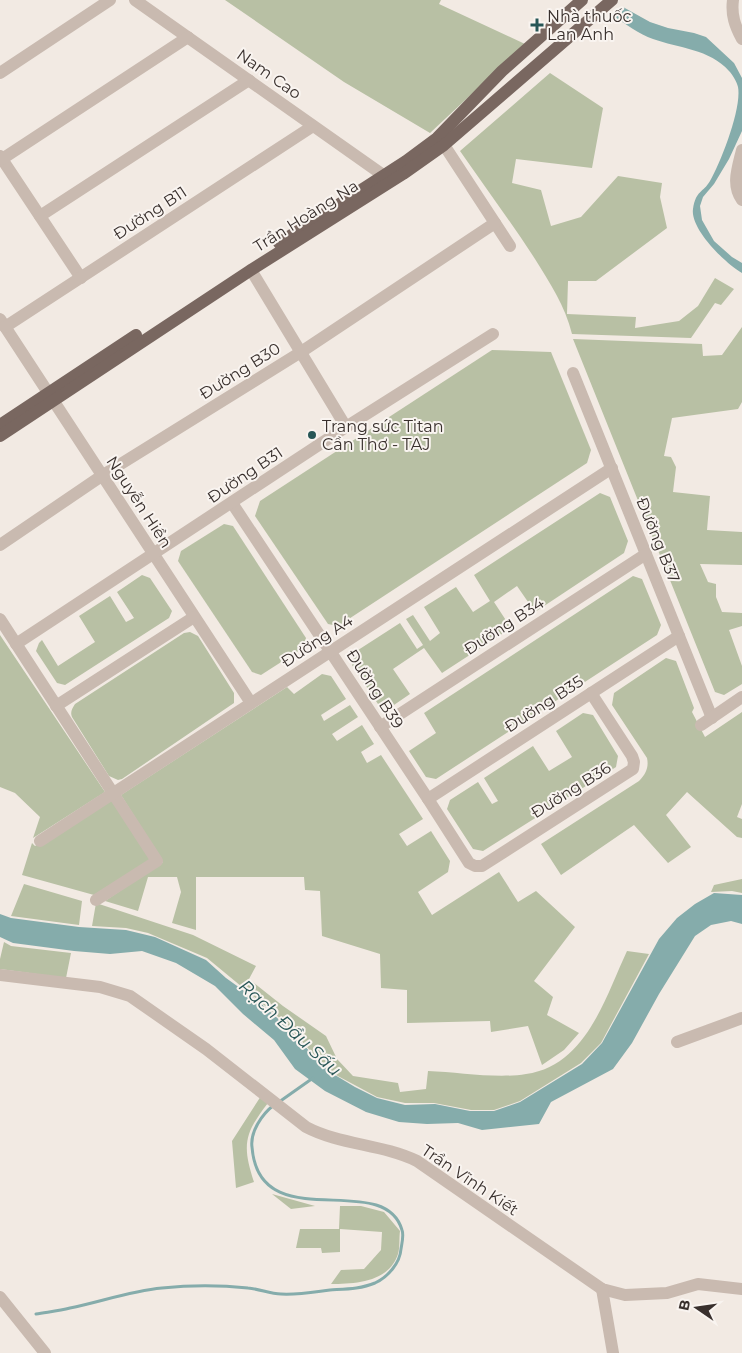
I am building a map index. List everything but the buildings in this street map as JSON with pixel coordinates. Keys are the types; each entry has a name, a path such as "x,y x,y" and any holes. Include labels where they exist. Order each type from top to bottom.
{"main road":[{"path":"582,0 598,12"},
{"name":"Trần Hoàng Na","path":"0,436 50,396 437,138 502,71 582,0"},
{"name":"Trần Hoàng Na","path":"0,425 50,396 403,174 444,145 612,0"}],"street":[{"path":"0,73 110,0"},
{"name":"Nam Cao","path":"135,0 383,175"},
{"path":"733,0 732,10 735,27 742,39"},
{"path":"81,278 1,157 188,37"},
{"path":"40,216 249,80"},
{"name":"Đường B11","path":"3,323 81,278 313,126"},
{"path":"444,145 510,246"},
{"path":"742,150 735,180 736,192 742,200"},
{"name":"Đường B30","path":"0,545 102,475 301,352 495,223"},
{"path":"252,270 346,427"},
{"name":"Nguyễn Hiền","path":"3,323 251,703"},
{"name":"Đường B31","path":"16,644 346,427 493,334"},
{"name":"Đường B37","path":"573,373 678,636 706,721 742,698"},
{"name":"Đường A4","path":"40,841 612,468"},
{"name":"Đường B39","path":"232,503 428,799 468,863 475,866"},
{"name":"Đường B34","path":"380,727 646,554"},
{"path":"56,706 194,617"},
{"path":"0,619 157,860 96,900"},
{"name":"Đường B35","path":"428,799 678,636"},
{"name":"Đường B36","path":"475,866 482,866 633,769 634,762 632,756 592,693"},
{"name":"Trần Vĩnh Kiết","path":"0,975 100,987 130,996 206,1049 306,1127 316,1132 402,1154 417,1161 602,1289 625,1295 667,1292 698,1284 742,1289"},
{"path":"677,1042 742,1018"},
{"path":"602,1289 613,1353"},
{"path":"0,1297 45,1353"}],"green space":[{"path":"225,0 441,0 439,4 525,44 430,133 344,82"},
{"path":"550,73 603,108 592,168 516,159 512,183 541,190 551,226 581,217 618,176 662,183 660,197 667,228 596,281 568,281 567,314 636,317 635,328 679,321 698,306 715,278 734,289 721,305 715,303 691,338 572,334 561,304 535,259 460,151"},
{"path":"742,327 742,402 738,409 672,418 664,456 671,457 676,467 673,492 710,496 707,530 742,532 742,565 700,564 708,582 716,584 716,597 722,612 742,613 742,626 729,630 742,666 742,684 724,695 715,692 573,339 702,344 703,356 722,355"},
{"path":"492,350 551,352 591,450 587,463 338,626 328,624 255,516 260,501"},
{"path":"600,493 610,497 628,541 624,553 535,612 517,586 494,602 511,628 442,673 424,648 393,669 410,694 391,707 378,704 352,665 355,652 400,623 417,649 423,645 406,619 413,615 430,641 440,633 424,607 456,587 473,612 490,601 474,575"},
{"path":"224,524 233,526 306,638 303,648 261,675 252,672 178,561 181,551"},
{"path":"142,575 150,578 172,611 169,618 65,685 57,683 36,651 39,643 42,640 58,666 95,642 79,616 110,596 126,622 134,618 117,592"},
{"path":"633,576 642,579 661,625 657,635 436,779 426,777 409,751 436,733 424,713"},
{"path":"190,632 198,636 234,693 234,703 122,779 118,780 109,776 72,717 73,707 184,633"},
{"path":"0,635 105,792 33,838 40,817 15,793 0,787"},
{"path":"666,658 676,661 694,708 692,712 705,737 742,712 742,804 737,817 742,819 742,838 737,837 687,792 666,815 691,847 668,863 634,825 561,875 541,844 639,781 648,764 647,758 612,705 614,693"},
{"path":"322,674 331,676 346,699 321,715 324,721 350,705 358,717 332,734 337,741 362,725 374,744 361,752 367,763 381,755 423,819 399,834 407,846 431,831 450,861 448,872 418,892 432,915 499,872 518,902 536,891 575,927 534,981 553,997 547,1015 579,1033 564,1050 542,1065 528,1026 491,1032 490,1021 407,1023 407,990 381,988 380,954 322,936 320,891 305,890 304,877 196,877 196,930 172,923 181,892 177,877 148,877 138,911 105,901 163,862 121,795 287,687 294,694"},
{"path":"583,713 593,715 618,756 616,767 483,851 473,849 447,809 450,800 478,782 492,804 498,801 484,778 533,746 549,771 572,757 556,731"},
{"path":"111,800 151,859 94,895 22,875 32,843 35,846"},
{"path":"742,879 742,893 732,891 711,892 714,885"},
{"path":"24,884 82,901 79,925 11,916"},
{"path":"96,903 193,935 256,966 249,979 326,1036 337,1059 353,1076 398,1083 400,1092 426,1089 428,1071 503,1076 526,1074 547,1068 564,1058 579,1044 591,1027 627,951 649,954 601,1043 581,1063 520,1101 494,1110 471,1110 434,1103 405,1103 377,1097 336,1075 314,1055 287,1024 207,958 148,933 126,928 92,926"},
{"path":"4,942 11,946 71,953 66,978 0,969"},
{"path":"261,1096 268,1103 254,1123 247,1140 248,1158 254,1182 236,1188 232,1141"},
{"path":"272,1194 315,1206 291,1209"},
{"path":"340,1206 361,1206 384,1212 400,1231 399,1249 394,1263 379,1276 371,1280 331,1284 341,1270 364,1269 381,1250 382,1232 340,1229 340,1252 322,1253 321,1248 296,1248 300,1229 339,1229"}],"water":[{"path":"623,7 650,22 706,37 734,63 742,78 742,131 729,159 714,184 703,197 700,206 702,220 714,241 742,263 742,273 727,262 703,236 697,226 693,209 698,195 715,172 730,135 737,108 737,83 729,71 713,58 648,37 613,16"},
{"name":"Rạch Đầu Sấu","path":"714,893 742,895 742,924 731,921 711,925 695,936 659,994 632,1043 613,1069 551,1102 539,1124 482,1130 458,1123 427,1124 399,1122 366,1112 325,1091 295,1069 274,1040 243,1014 215,986 176,963 142,951 110,954 74,951 13,943 0,937 0,914 11,918 79,927 126,930 155,937 206,960 284,1024 335,1075 355,1087 377,1098 405,1105 435,1104 470,1111 494,1111 520,1102 582,1064 602,1043 659,939 677,918 695,904"}],"waterway":[{"path":"279,1102 313,1078"},
{"path":"36,1314 162,1288 227,1286 277,1294 294,1294 359,1288 375,1283 384,1277 398,1259 403,1239 402,1230 391,1212 372,1204 298,1197 276,1190 260,1174 252,1147 253,1135 261,1118 274,1105"}],"place":[{"name":"Nhà thuốc Lan Anh","path":"537,25"},
{"name":"Trang sức Titan Cần Thơ - TAJ","path":"312,435"}]}
